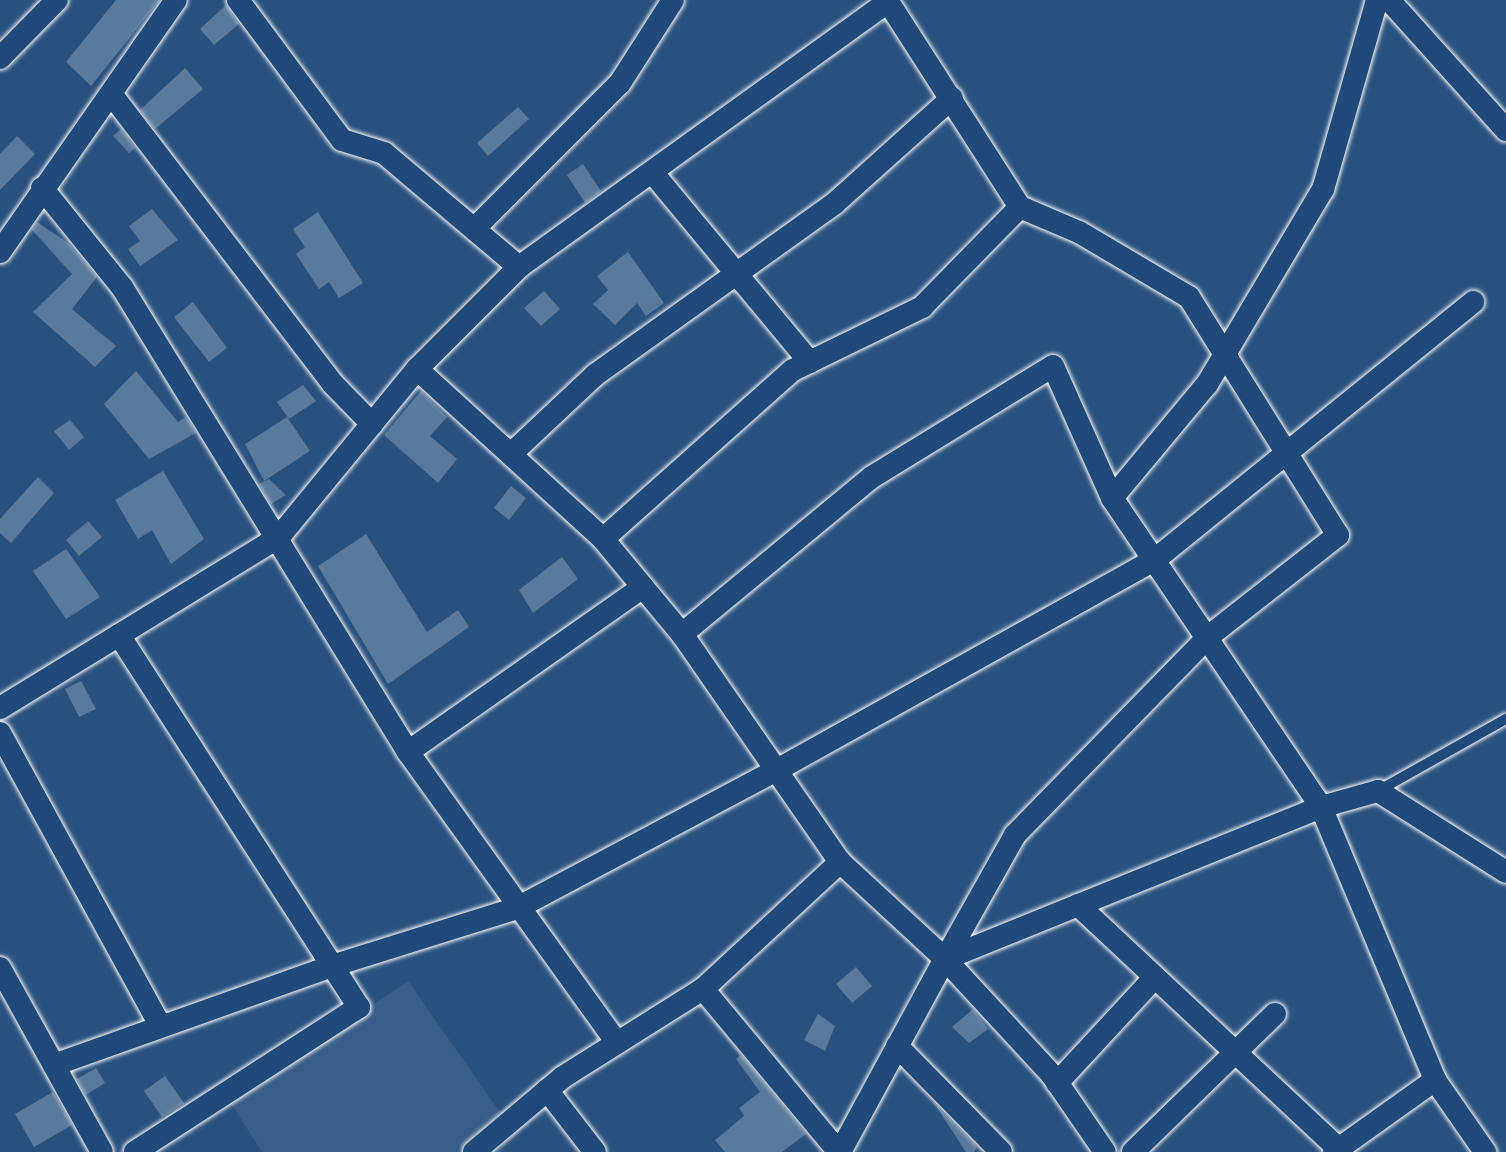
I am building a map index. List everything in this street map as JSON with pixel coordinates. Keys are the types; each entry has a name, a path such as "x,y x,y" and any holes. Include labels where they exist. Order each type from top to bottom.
{"street":[{"path":"0,58 57,0"},
{"path":"0,252 6,226 42,188 112,95 176,0"},
{"path":"238,0 342,140 384,153 519,267"},
{"path":"474,229 620,83 673,0"},
{"path":"1112,498 1207,384 1323,189 1377,0"},
{"path":"1389,0 1506,130"},
{"path":"0,708 279,537 417,369 519,267 888,1 1020,207 1079,232 1189,297 1338,535 1209,636 1015,835 839,1152 703,989"},
{"path":"112,95 333,384 372,424"},
{"path":"511,454 595,375 835,203 952,98"},
{"path":"652,172 810,362"},
{"path":"42,188 122,287 279,537 408,752 517,908 617,1043"},
{"path":"603,539 793,370 922,307 1020,207"},
{"path":"54,1065 160,1025 332,966 517,908 775,771 1157,558 1473,302"},
{"path":"682,634 873,477 1053,366 1112,498 1157,558 1321,807 1435,1080 1485,1152"},
{"path":"417,369 603,539 682,634 840,862 945,959 1057,1083 1105,1152"},
{"path":"408,752 642,587"},
{"path":"119,635 359,1007 135,1152"},
{"path":"0,733 160,1025"},
{"path":"945,959 1321,807 1378,791 1506,872"},
{"path":"474,1152 547,1090 703,989 840,862"},
{"path":"1078,905 1339,1151 1435,1080"},
{"path":"0,968 102,1152"},
{"path":"1057,1083 1155,977"},
{"path":"1133,1152 1275,1014"},
{"path":"897,1046 1001,1152"},
{"path":"547,1090 595,1152"}],"lane":[{"path":"1378,791 1506,719"}],"shaded area":[{"path":"408,981 500,1112 456,1152 262,1152 230,1102"}],"building":[{"path":"116,0 160,0 91,86 66,62"},
{"path":"226,5 239,24 214,45 200,29"},
{"path":"185,68 203,89 155,129 140,110"},
{"path":"518,107 529,119 488,156 477,143"},
{"path":"121,129 135,148 129,153 113,136"},
{"path":"17,136 35,154 0,190 0,154"},
{"path":"583,164 601,191 585,203 567,175"},
{"path":"152,209 178,240 140,266 128,249 140,241 129,226"},
{"path":"318,212 363,283 339,298 329,282 319,289 296,254 305,247 293,229"},
{"path":"37,222 68,243 97,277 72,309 116,346 95,367 33,312 72,274 32,230"},
{"path":"628,252 664,303 646,316 637,303 615,325 593,304 608,290 597,276"},
{"path":"544,291 560,309 541,326 524,308"},
{"path":"193,302 227,348 209,362 174,317"},
{"path":"136,371 178,422 186,417 196,433 149,459 104,404"},
{"path":"303,385 316,401 289,419 277,402"},
{"path":"421,391 447,417 430,436 457,459 438,483 384,435"},
{"path":"287,417 310,451 264,481 245,444"},
{"path":"70,420 84,437 69,450 54,431"},
{"path":"163,471 204,539 171,564 152,530 138,539 115,500"},
{"path":"38,477 54,493 11,543 0,533 0,519"},
{"path":"269,479 286,495 271,504 259,484"},
{"path":"511,486 526,498 509,520 494,508"},
{"path":"88,521 102,537 79,556 66,540"},
{"path":"366,534 427,632 458,610 469,627 388,684 318,566"},
{"path":"66,549 100,597 66,619 33,571"},
{"path":"562,557 578,579 533,613 519,590"},
{"path":"81,681 96,709 79,717 65,689"},
{"path":"856,967 872,986 852,1003 836,984"},
{"path":"973,1009 988,1029 969,1043 952,1027"},
{"path":"818,1014 835,1026 825,1051 804,1040"},
{"path":"741,1055 806,1134 782,1152 725,1152 715,1140 744,1116 739,1108 760,1092 736,1059"},
{"path":"96,1068 105,1083 86,1095 77,1079"},
{"path":"165,1076 184,1103 162,1117 144,1091"},
{"path":"53,1092 72,1125 34,1147 15,1114"},
{"path":"934,1103 977,1147 974,1152 966,1152"}]}
